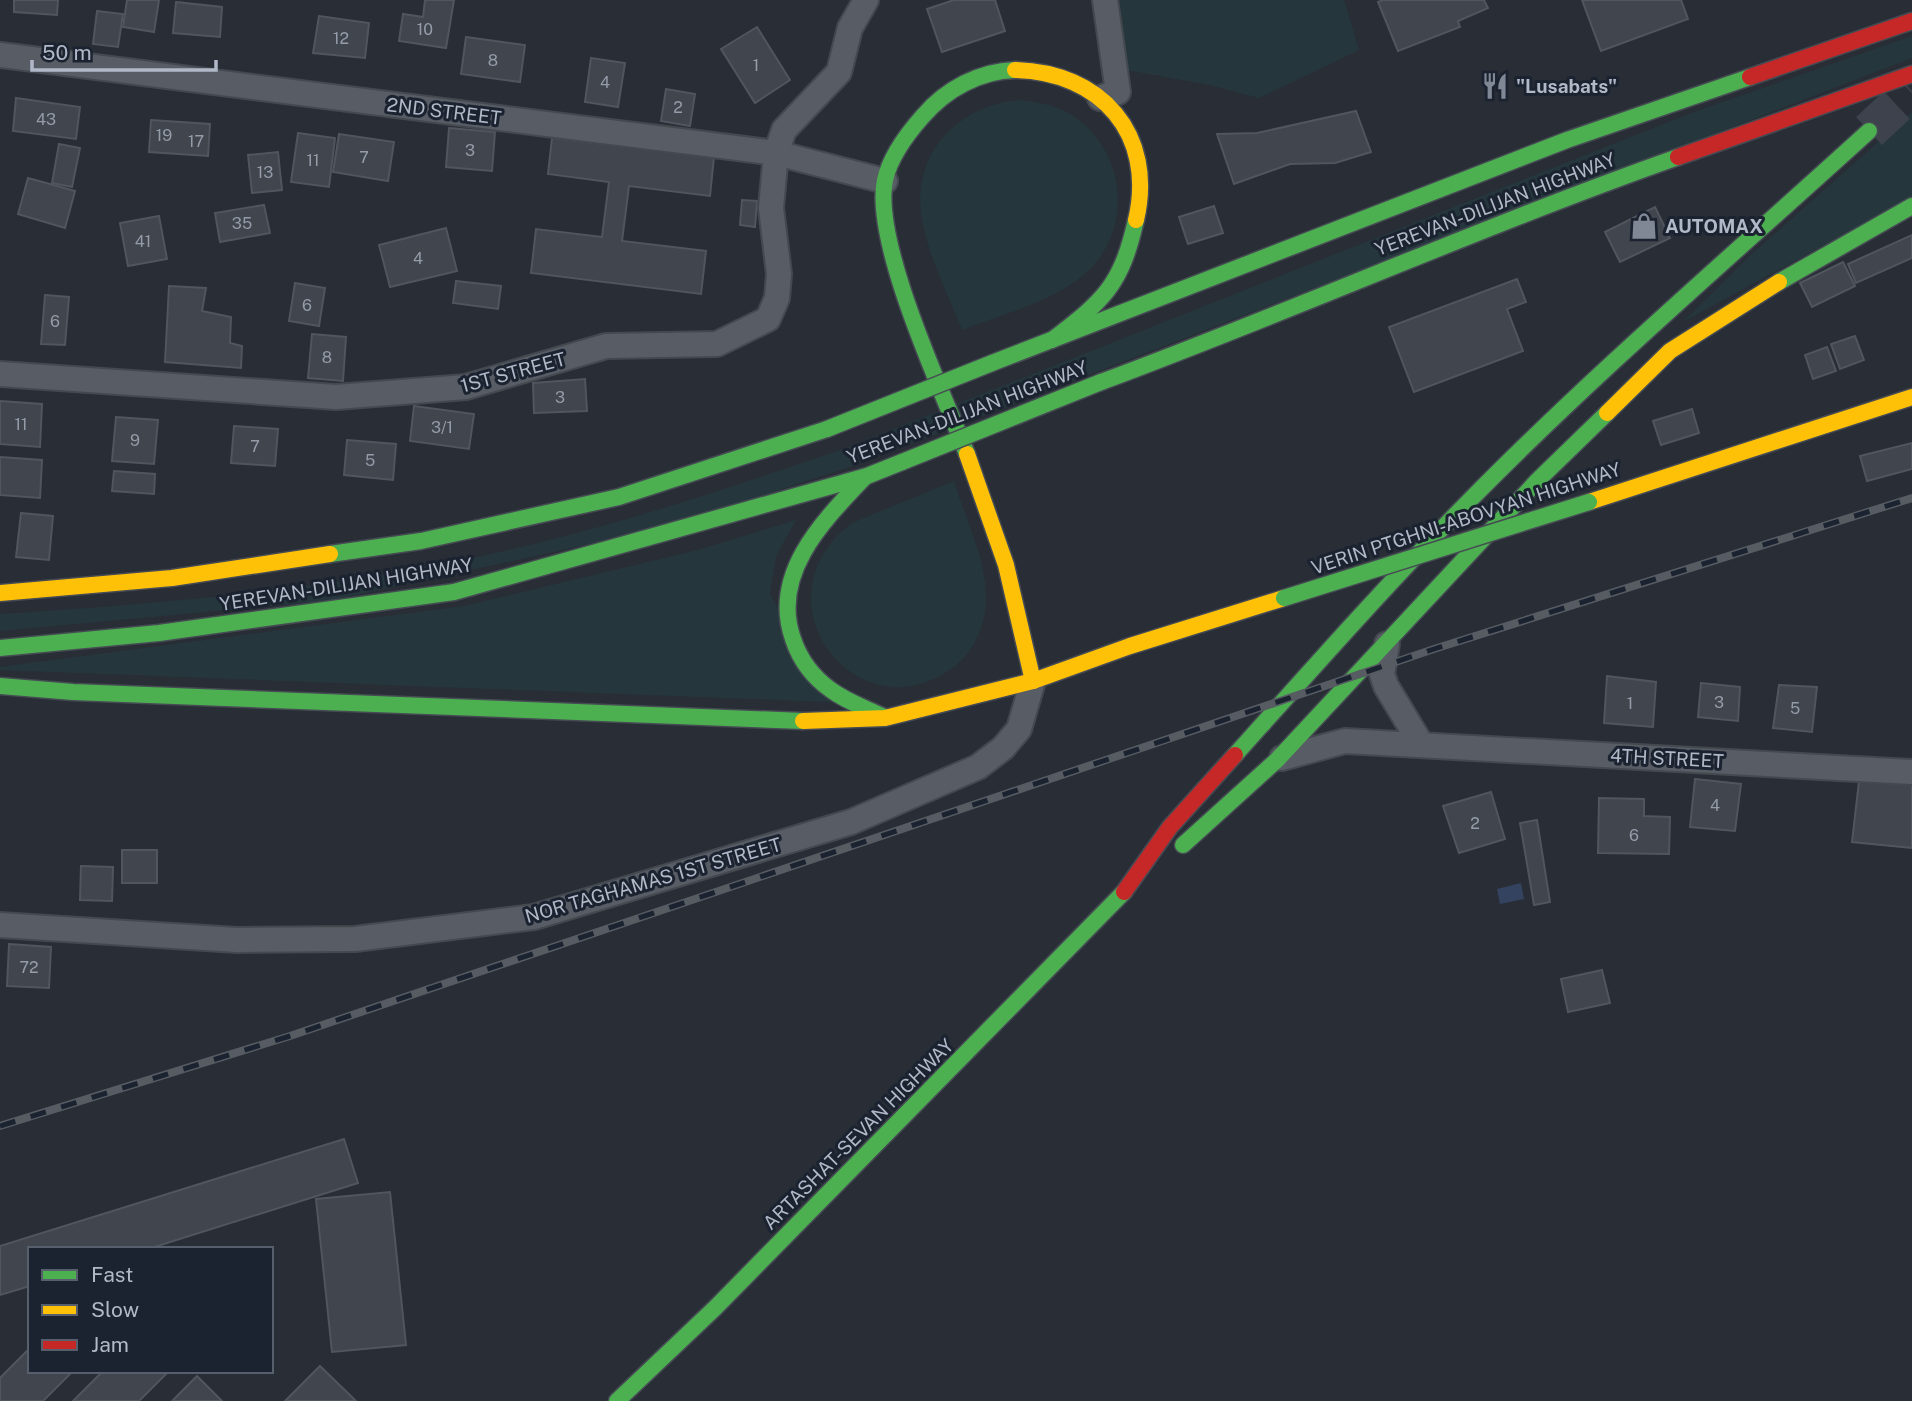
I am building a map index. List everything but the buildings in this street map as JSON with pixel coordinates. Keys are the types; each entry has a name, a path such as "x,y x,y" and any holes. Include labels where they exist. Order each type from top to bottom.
{"main road":[{"name":"YEREVAN-DILIJAN HIGHWAY","path":"0,593 172,578 421,541 619,497 827,429 1567,139 1912,21"},
{"path":"1033,681 1015,592 985,497 912,315 896,265 887,218 885,181 918,121 937,101 978,77 1034,68 1065,76 1100,97 1127,127 1138,158 1142,196 1135,230 1113,286 1093,308 1052,340"},
{"name":"YEREVAN-DILIJAN HIGHWAY","path":"0,648 159,633 454,592 867,476 1101,382 1272,318 1412,257 1577,192 1912,74"},
{"path":"1124,892 1170,827 1369,605 1470,500 1869,131"},
{"path":"1124,892 1174,853 1277,760 1538,480 1670,351 1738,305 1912,206"},
{"name":"VERIN PTGHNI-ABOVYAN HIGHWAY","path":"0,685 74,692 830,722 886,718 1033,681 1130,646 1590,502 1871,408 1912,397"},
{"path":"867,476 829,514 793,569 785,603 787,630 804,664 833,692 886,718"},
{"name":"ARTASHAT-SEVAN HIGHWAY","path":"617,1401 715,1308 1124,892"}],"street":[{"path":"776,153 784,130 839,72 850,29 866,0"},
{"path":"1100,97 1118,92 1105,0"},
{"name":"2ND STREET","path":"0,55 776,153 885,181"},
{"name":"1ST STREET","path":"0,374 336,397 466,387 606,346 717,344 768,319 777,298 779,274 771,208 776,153"},
{"path":"1387,643 1382,674 1385,686 1421,744"},
{"name":"NOR TAGHAMAS 1ST STREET","path":"0,925 237,940 355,939 534,917 851,822 978,767 1003,748 1019,729 1033,681"},
{"name":"4TH STREET","path":"1277,760 1345,741 1912,772"}],"shaded area":[{"path":"1119,0 1344,0 1359,50 1259,98 1210,85 1126,70"},
{"path":"1912,36 1912,58 850,467 659,529 333,600 0,631 0,614 198,598 330,583 526,546 687,501 846,448 1694,112"},
{"path":"1018,100 1065,111 1095,135 1114,173 1118,194 1117,215 1112,235 1102,254 1088,271 1075,281 1045,299 962,330 932,258 924,228 921,190 925,170 933,151 945,135 960,122 977,111"},
{"path":"1912,112 1912,197 1683,322 1752,254"},
{"path":"954,481 983,570 986,600 978,636 968,653 955,666 919,684 884,686 853,674 829,651 814,622 812,588 823,554 852,523"},
{"path":"796,520 776,556 770,594 831,702 0,670 0,667 464,606 698,550"}],"water":[{"path":"1521,883 1524,899 1500,904 1497,889"}],"tunnel":[{"path":"1869,131 1912,91"}],"railway":[{"path":"0,1126 290,1036 1434,649 1912,498"}],"traffic: fast":[{"path":"967,454 927,357 899,278 884,207 885,180 895,154 905,138 932,106 964,83 989,74 1015,70"},
{"path":"992,363 1567,140 1750,77"},
{"path":"1235,755 1350,627 1516,454 1869,131"},
{"path":"1101,382 1533,211 1678,157"},
{"path":"1779,282 1912,206"},
{"path":"1052,340 1085,314 1108,290 1124,261 1136,220"},
{"path":"827,429 992,363"},
{"path":"902,462 1101,382"},
{"path":"1183,845 1277,760 1538,480 1607,413"},
{"path":"330,554 421,541 619,497 827,429"},
{"path":"0,648 159,633 454,592 867,476 902,462"},
{"path":"865,477 818,530 805,550 789,592 788,615 796,647 813,674 837,694 884,717"},
{"path":"1284,598 1589,502"},
{"path":"0,686 73,692 803,721"},
{"path":"617,1401 715,1308 1124,892"}],"traffic: slow":[{"path":"1015,70 1046,73 1073,82 1096,96 1115,114 1129,135 1138,161 1140,189 1136,220"},
{"path":"1607,413 1670,351 1779,282"},
{"path":"1589,502 1912,397"},
{"path":"803,721 885,718 1033,681 1006,565 967,454"},
{"path":"0,593 172,578 330,554"},
{"path":"1033,681 1130,646 1284,598"}],"traffic: jam":[{"path":"1750,77 1912,21"},
{"path":"1678,157 1912,74"},
{"path":"1124,892 1170,827 1235,755"}],"place":[{"name":"\"Lusabats\"","path":"1495,86"},
{"name":"AUTOMAX","path":"1644,226"}]}
